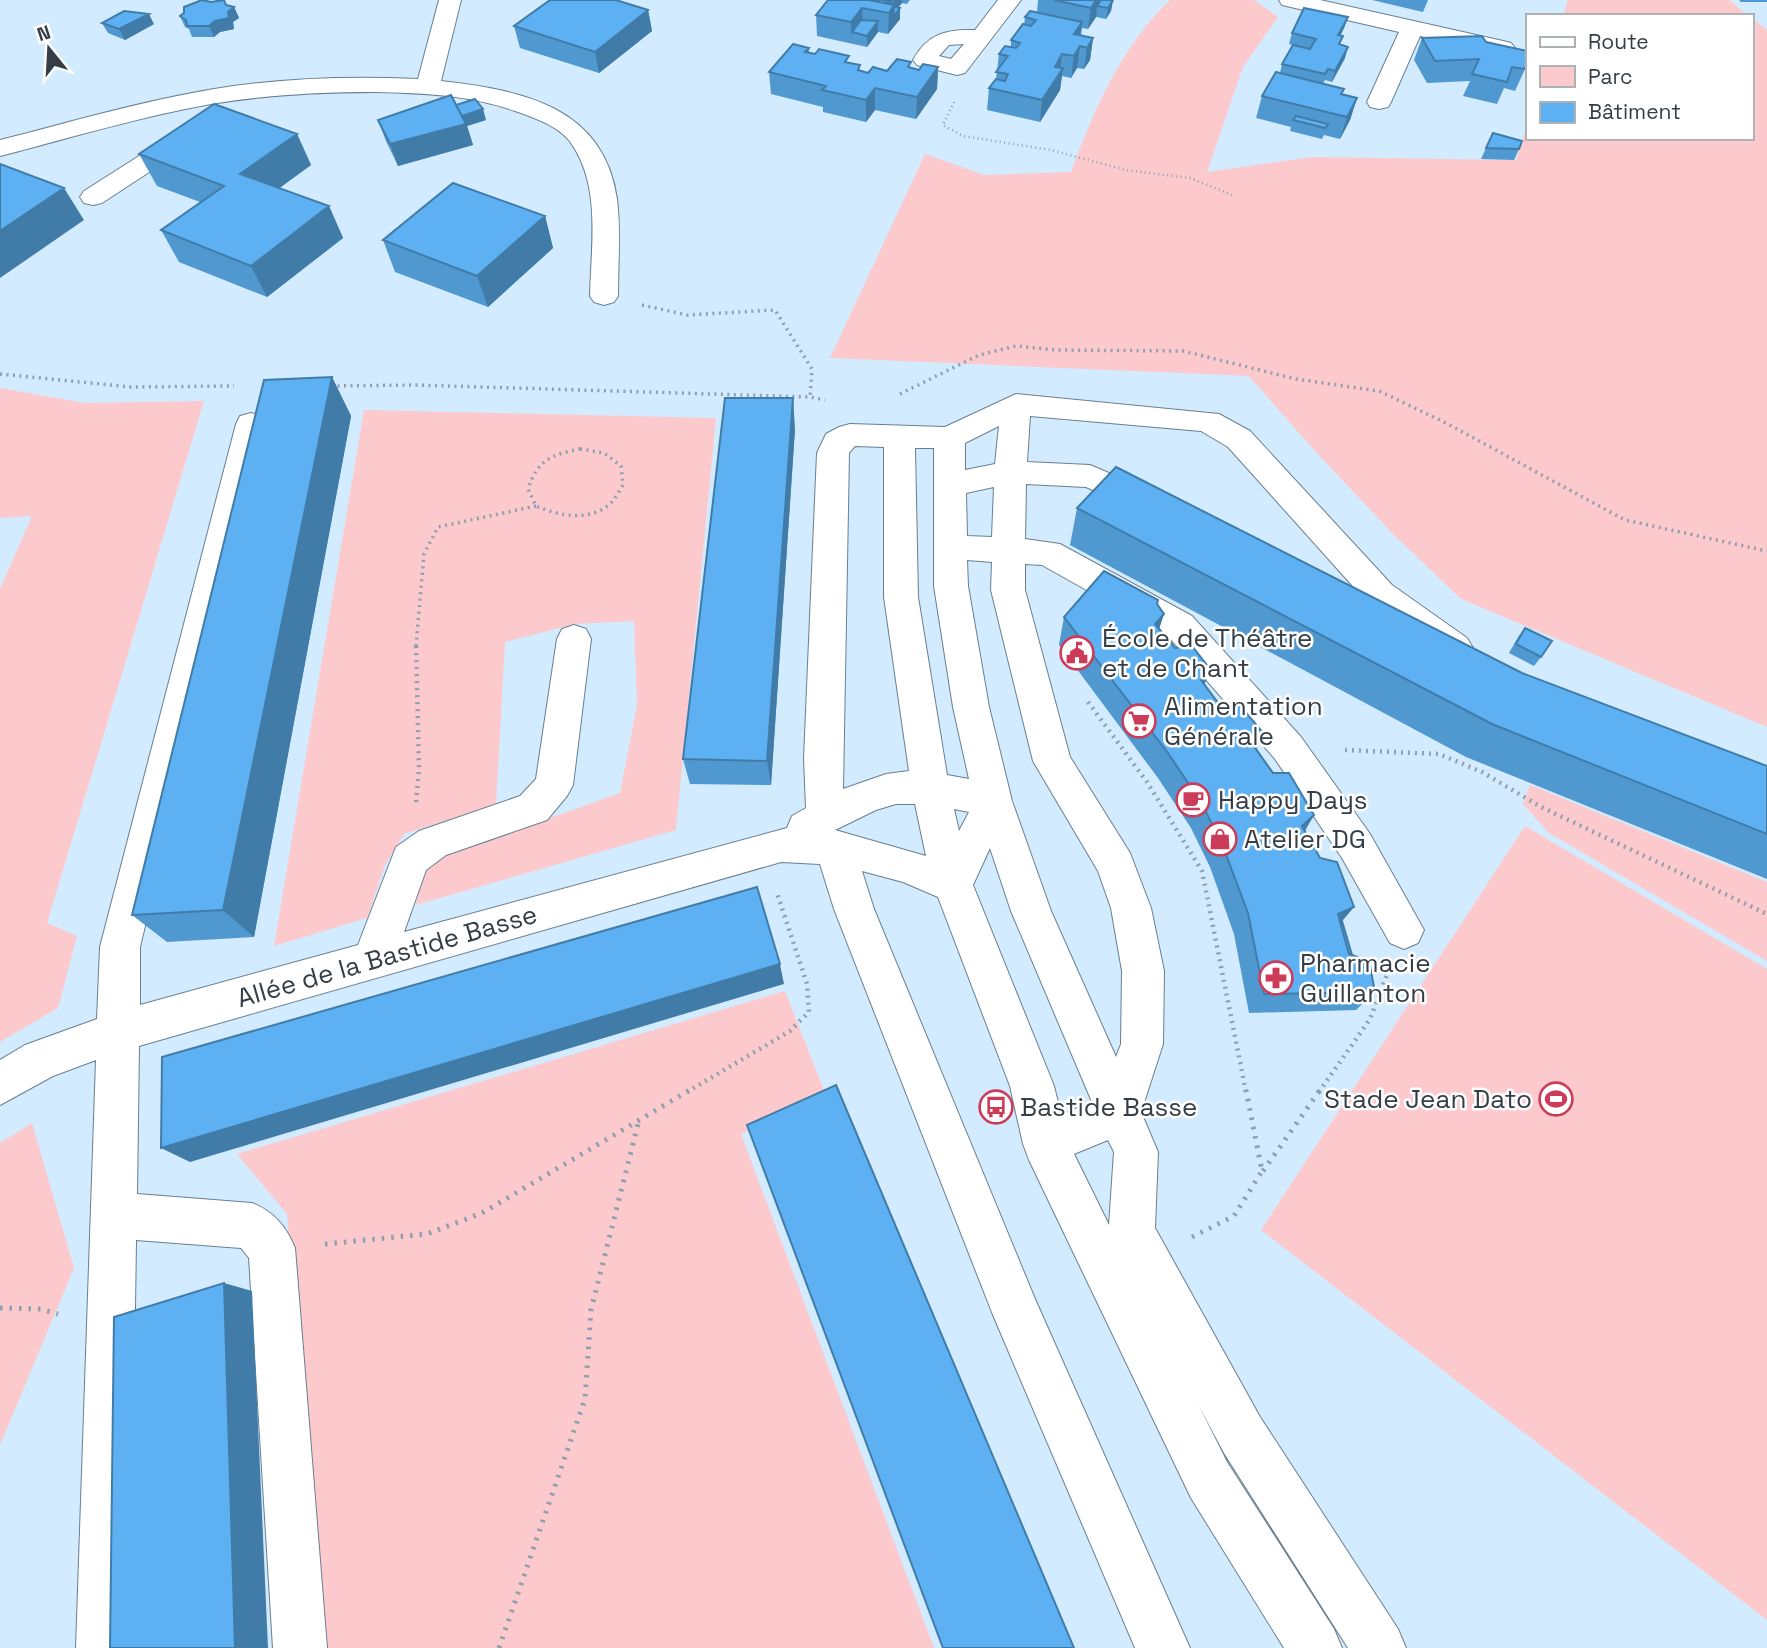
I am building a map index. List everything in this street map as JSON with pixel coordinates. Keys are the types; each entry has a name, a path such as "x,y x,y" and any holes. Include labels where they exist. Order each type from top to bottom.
{"street":[{"path":"428,85 450,0"},
{"path":"982,37 946,37 931,46 925,60 957,68 982,37 1010,0"},
{"path":"1290,0 1520,51"},
{"path":"1379,102 1412,29"},
{"path":"261,115 286,109 343,85"},
{"path":"0,148 190,101 236,93 343,85 428,85 479,93 539,109 582,139 600,171 605,196 604,296"},
{"path":"93,197 197,130 210,127"},
{"path":"1016,404 1010,472 1008,590 1052,761 1116,865 1131,908 1143,971 1142,1044 1119,1114 1045,1144"},
{"path":"1163,1648 1017,1315 854,909 830,831 823,758 833,453 836,442 851,421 899,437 949,439 1016,404 1208,421 1239,439 1380,594 1479,665"},
{"path":"103,1648 120,947 245,405"},
{"path":"899,437 901,597 919,727 953,886 1032,1086 1045,1144 1209,1480 1315,1648"},
{"path":"949,439 951,586 971,707 993,801 1031,911 1136,1152 1132,1232 1242,1435 1379,1648"},
{"path":"950,485 1010,472 1090,476 1174,513"},
{"path":"951,547 1048,553 1180,626 1288,748 1356,846 1405,930"},
{"path":"373,961 410,859 433,843 533,808 554,785 574,639"},
{"name":"Allée de la Bastide Basse","path":"0,1084 40,1059 120,1031 830,831 893,788 931,788 993,801"},
{"path":"953,886 993,801"},
{"name":"Allée de la Bastide Basse","path":"830,831 953,886"},
{"path":"115,1215 252,1226 272,1248 300,1648"}],"path":[{"path":"957,68 960,88 943,125 963,136 1051,150 1126,170 1190,178 1232,195"},
{"path":"604,296 687,315 775,310 812,369 810,397"},
{"path":"321,386 416,385 810,397 851,421 881,403 979,355 1016,346 1056,350 1183,351 1296,379 1379,391 1446,423 1625,520 1767,551"},
{"path":"0,374 131,387 245,405"},
{"path":"0,381 7,374"},
{"path":"410,859 419,770 416,644 425,555 439,527 536,506 558,516 586,515 610,504 623,485 621,466 604,453 580,449 553,455 534,470 528,489 536,506"},
{"path":"1288,748 1439,754 1482,772 1541,807 1767,914"},
{"path":"272,1248 427,1234 482,1213 790,1031 809,1012 807,984 764,850"},
{"path":"1262,1171 1370,1019 1405,930"},
{"path":"499,1648 585,1399 591,1310 640,1119"}],"green space":[{"path":"1170,0 1254,0 1278,17 1243,67 1207,172 1313,157 1516,160 1526,128 1526,140 1753,140 1753,19 1767,30 1767,727 1461,599 1395,536 1249,376 830,358 925,154 984,175 1071,172 1089,125 1111,80 1123,58"},
{"path":"1568,0 1729,0 1746,14 1564,14"},
{"path":"0,388 85,403 204,401 47,923 77,936 58,1008 0,1042 0,589 32,516 0,518"},
{"path":"364,410 716,418 676,830 416,905 423,872 441,857 620,793 637,705 634,621 575,624 505,642 496,805 404,834 385,865 367,918 274,946"},
{"path":"1530,785 1767,882 1767,961 1549,833 1523,804"},
{"name":"Stade Jean Dato","path":"1525,826 1767,969 1767,1620 1261,1230"},
{"path":"785,991 827,1098 741,1134 934,1648 324,1648 287,1214 237,1154"},
{"path":"32,1123 74,1268 0,1445 0,1143"}],"building":[{"path":"202,0 224,0 226,5 234,7 228,12 229,18 215,21 209,26 187,26 186,20 180,16 184,13 184,7"},
{"path":"550,0 616,0 648,10 595,52 514,26"},
{"path":"828,0 869,0 894,5 889,13 862,8 851,22 816,15"},
{"path":"869,0 896,0 894,3 884,3"},
{"path":"1054,0 1096,0 1091,8"},
{"path":"1101,0 1113,0 1108,8 1097,6"},
{"path":"1304,8 1348,17 1338,35 1343,36 1339,44 1348,47 1335,71 1328,69 1325,74 1282,64 1293,45 1310,49 1316,39 1292,33"},
{"path":"124,11 149,14 119,29 102,23"},
{"path":"1030,11 1082,22 1074,34 1093,38 1087,48 1080,46 1074,56 1062,54 1055,67 1063,68 1042,100 989,88 996,79 1005,81 1008,74 996,72 1008,56 999,54 1005,46 1016,48 1020,43 1011,40 1023,24 1031,26 1036,20 1025,17"},
{"path":"861,20 878,21 867,36 852,32"},
{"path":"1482,36 1486,42 1526,51 1526,66 1525,69 1512,67 1507,82 1472,74 1479,59 1435,61 1422,38"},
{"path":"793,44 809,48 805,52 815,54 819,49 849,56 845,62 860,65 858,70 868,73 873,67 887,71 897,59 911,62 908,67 919,70 923,64 938,67 917,97 875,88 866,100 822,90 826,86 769,72"},
{"path":"1276,72 1344,89 1341,94 1357,98 1347,117 1262,96"},
{"path":"451,95 466,124 390,144 378,120"},
{"path":"475,99 483,109 462,116 456,105"},
{"path":"214,104 297,134 240,174 329,206 251,266 161,230 224,186 139,154"},
{"path":"1296,116 1328,124 1325,128 1293,120"},
{"path":"1493,133 1522,141 1519,149 1486,148"},
{"path":"0,164 64,188 0,231"},
{"path":"453,183 545,216 477,276 383,240"},
{"path":"332,377 223,910 132,915 264,380"},
{"path":"725,398 793,398 767,761 683,759"},
{"path":"1116,467 1522,673 1767,766 1767,834 1492,724 1077,508"},
{"path":"1104,571 1158,600 1157,604 1164,614 1155,624 1175,648 1192,646 1210,669 1201,680 1219,704 1238,703 1264,734 1253,745 1273,773 1289,773 1314,815 1302,826 1320,858 1337,862 1354,907 1338,914 1349,954 1369,961 1375,992 1264,994 1248,913 1222,844 1202,804 1168,753 1064,617"},
{"path":"1525,628 1552,641 1541,657 1516,644"},
{"path":"757,887 780,964 161,1148 162,1057"},
{"path":"1342,921 1352,955 1349,954 1340,922"},
{"path":"836,1085 1074,1648 943,1648 747,1125"},
{"path":"224,1283 235,1648 110,1648 114,1317"}],"place":[{"name":"École de Théâtre et de Chant","path":"1077,653"},
{"name":"Alimentation Générale","path":"1139,721"},
{"name":"Happy Days","path":"1193,800"},
{"name":"Atelier DG","path":"1220,839"},
{"name":"Pharmacie Guillanton","path":"1276,978"},
{"name":"Stade Jean Dato","path":"1556,1099"},
{"name":"Bastide Basse","path":"996,1107"}]}
